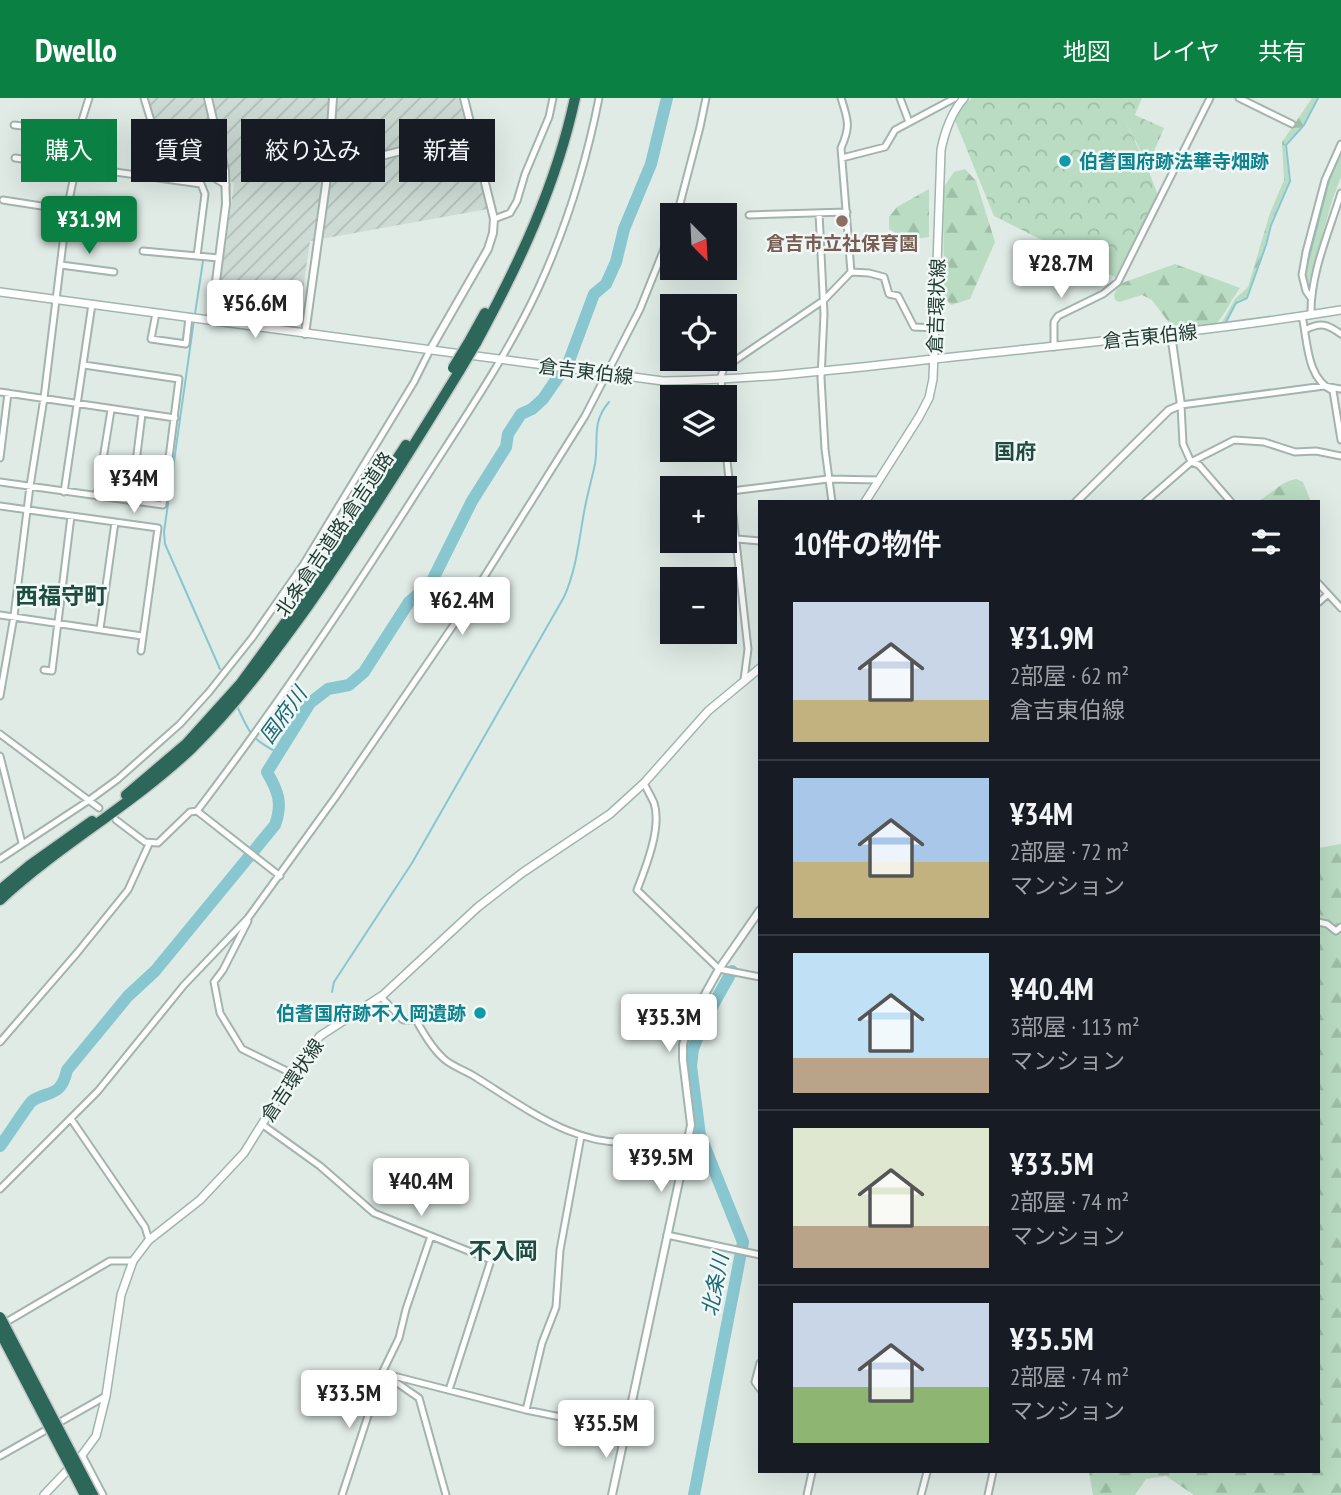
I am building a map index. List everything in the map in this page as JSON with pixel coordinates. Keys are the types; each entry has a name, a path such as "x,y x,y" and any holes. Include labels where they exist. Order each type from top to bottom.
{"highway":[{"name":"北条倉吉道路;倉吉道路","path":"473,341 535,212 569,98"},
{"name":"北条倉吉道路;倉吉道路","path":"0,901 34,871 163,774 220,719 276,650 340,560 523,255 557,169 575,98"},
{"name":"北条倉吉道路;倉吉道路","path":"0,890 30,865 125,797 215,715 263,655 334,556 456,369"},
{"path":"0,1317 93,1495"},
{"path":"0,1332 85,1495"}],"main road":[{"name":"倉吉環状線","path":"867,500 929,398 936,328 941,150 944,132 960,98"},
{"name":"倉吉東伯線","path":"0,292 663,381 823,373 1171,334 1341,310"},
{"name":"倉吉環状線","path":"44,1495 96,1436 106,1396 121,1295 133,1261 149,1240 214,1187 244,1153 320,1036 381,997 478,907 522,873 610,814 644,783 708,711 758,670"}],"street":[{"path":"82,119 89,98"},
{"path":"144,98 156,137 179,157 226,185"},
{"path":"208,98 226,185 211,320"},
{"path":"332,119 333,98"},
{"path":"464,98 470,119"},
{"path":"494,219 510,213 517,201 525,174 549,117 553,98"},
{"path":"199,812 315,648 469,412 499,360 537,291 559,242 582,171 600,98"},
{"path":"680,203 706,98"},
{"path":"721,385 724,368 824,300 851,272 841,148 849,131 849,122 841,98"},
{"path":"900,98 909,122"},
{"path":"842,158 885,147 895,130 960,98"},
{"path":"1054,347 1054,322 1058,316 1103,294 1118,282 1210,98"},
{"path":"1240,98 1292,124"},
{"path":"13,125 21,126"},
{"path":"1311,298 1306,291 1302,275 1306,252 1325,180 1341,144"},
{"path":"15,158 21,159"},
{"path":"117,172 201,184 205,194 197,256"},
{"path":"0,696 15,616 30,486 73,182"},
{"path":"305,334 326,182"},
{"path":"0,859 118,779 180,724 252,638 303,565 414,382 488,249 494,219 485,182"},
{"path":"1341,193 1311,298 1305,330 1309,360 1324,386 1334,391 1341,440"},
{"path":"3,200 67,209"},
{"path":"749,215 846,212"},
{"path":"819,213 824,300 821,378 832,500"},
{"path":"143,251 219,258"},
{"path":"0,1189 71,1119 123,1062 184,985 248,918 280,876 459,617 585,416 640,309 660,259"},
{"path":"61,265 114,272"},
{"path":"851,272 884,277 889,294 898,296 914,327 936,328"},
{"path":"64,492 92,304"},
{"path":"156,313 151,339 186,344 189,317"},
{"path":"1305,330 1319,323 1328,325 1341,334"},
{"path":"1171,334 1181,405 1183,444 1191,462 1199,466 1229,500"},
{"path":"0,482 163,505 179,379 84,365"},
{"path":"1078,500 1169,410 1181,405 1324,386 1341,389"},
{"path":"0,392 174,418"},
{"path":"0,458 8,393"},
{"path":"97,496 111,410"},
{"path":"131,502 142,414"},
{"path":"1147,500 1191,462 1234,440 1264,442 1295,452 1316,451 1341,456"},
{"path":"737,490 828,479 879,480"},
{"path":"0,506 158,528 141,651"},
{"path":"44,670 52,671 71,516"},
{"path":"100,629 115,522"},
{"path":"744,680 748,649 737,539 758,541"},
{"path":"1320,585 1341,608"},
{"path":"1320,601 1328,594"},
{"path":"0,615 142,636"},
{"path":"0,734 99,808"},
{"path":"0,756 22,843"},
{"path":"644,783 654,804 656,818 648,860 637,890 719,969 758,976"},
{"path":"116,820 149,844 158,844 190,813 199,812 280,876"},
{"path":"0,1042 128,890 149,844"},
{"path":"612,1495 691,1125 683,1045 688,1025 719,969 758,913"},
{"path":"248,918 223,970 214,982 220,1013 242,1049 293,1074"},
{"path":"1320,922 1336,931 1341,927"},
{"path":"381,997 403,1020 416,1020 432,1047 447,1062 555,1124 581,1136 609,1143 629,1143 644,1139 682,1158"},
{"path":"71,1119 145,1227 149,1240"},
{"path":"263,1125 320,1166 374,1213 491,1260 449,1390"},
{"path":"526,1410 542,1343 555,1307 560,1250 581,1136"},
{"path":"667,1235 758,1255"},
{"path":"342,1495 382,1373 399,1338 431,1236"},
{"path":"0,1325 110,1261 133,1261"},
{"path":"382,1373 526,1410 625,1430"},
{"path":"382,1373 419,1398 446,1495"},
{"path":"0,1457 106,1396"},
{"path":"82,1455 103,1495"},
{"path":"807,1495 812,1473"},
{"path":"921,1495 927,1473"},
{"path":"988,1495 993,1473"}],"shaded area":[{"path":"146,98 459,98 464,119 399,119 399,182 482,182 488,209 310,241 299,317 290,327 230,319 217,308 234,183 227,179 227,119 152,119"}],"green space":[{"path":"972,98 1142,98 1135,115 1164,128 1148,165 1124,119 1158,196 1115,277 994,216 954,118"},
{"path":"1312,98 1317,98 1303,125 1285,144 1289,181 1270,224 1247,297 1238,300 1225,322 1222,322 1235,299 1248,287 1270,213 1284,180 1282,142"},
{"path":"1341,147 1341,177 1307,288 1305,275 1310,239"},
{"path":"965,169 976,181 995,242 970,299 951,305 944,296 943,188 954,172"},
{"path":"929,189 929,237 908,240 889,229 889,217 897,207"},
{"path":"1175,264 1240,288 1214,326 1176,332 1152,300 1142,295 1119,302 1115,300 1114,295 1119,284"},
{"path":"1296,479 1303,482 1310,500 1259,500 1265,497"},
{"path":"1341,844 1341,1495 1194,1495 1166,1476 1146,1479 1135,1495 1093,1495 1089,1473 1320,1473 1320,848"}],"waterway":[{"name":"国府川","path":"0,1146 32,1101 58,1089 67,1070 128,996 155,971 275,825 279,810 278,797 267,772 310,703 328,689 349,685 364,672 409,602 431,583 472,501 506,447 508,434 521,414 543,399 569,361 594,294 606,284 616,262 624,229 651,164 667,98"},
{"path":"1226,322 1236,303 1247,298 1271,225 1290,181 1286,145 1304,125 1318,98"},
{"path":"1306,269 1329,180 1341,151"},
{"path":"195,314 203,261"},
{"path":"194,320 164,532 165,544 220,669"},
{"path":"332,992 334,982 412,863 564,597 575,564 595,464 598,424 609,402"},
{"path":"237,706 252,734 278,753"},
{"name":"北条川","path":"694,1495 743,1242 700,1135 691,1066 693,1049 703,1023 732,971"}],"place":[{"name":"伯耆国府跡法華寺畑跡","path":"1065,161"},
{"name":"倉吉市立社保育園","path":"842,221"},
{"name":"伯耆国府跡不入岡遺跡","path":"480,1013"}],"district":[{"name":"国府","path":"1015,451"},
{"name":"西福守町","path":"61,595"},
{"name":"不入岡","path":"503,1250"}]}
